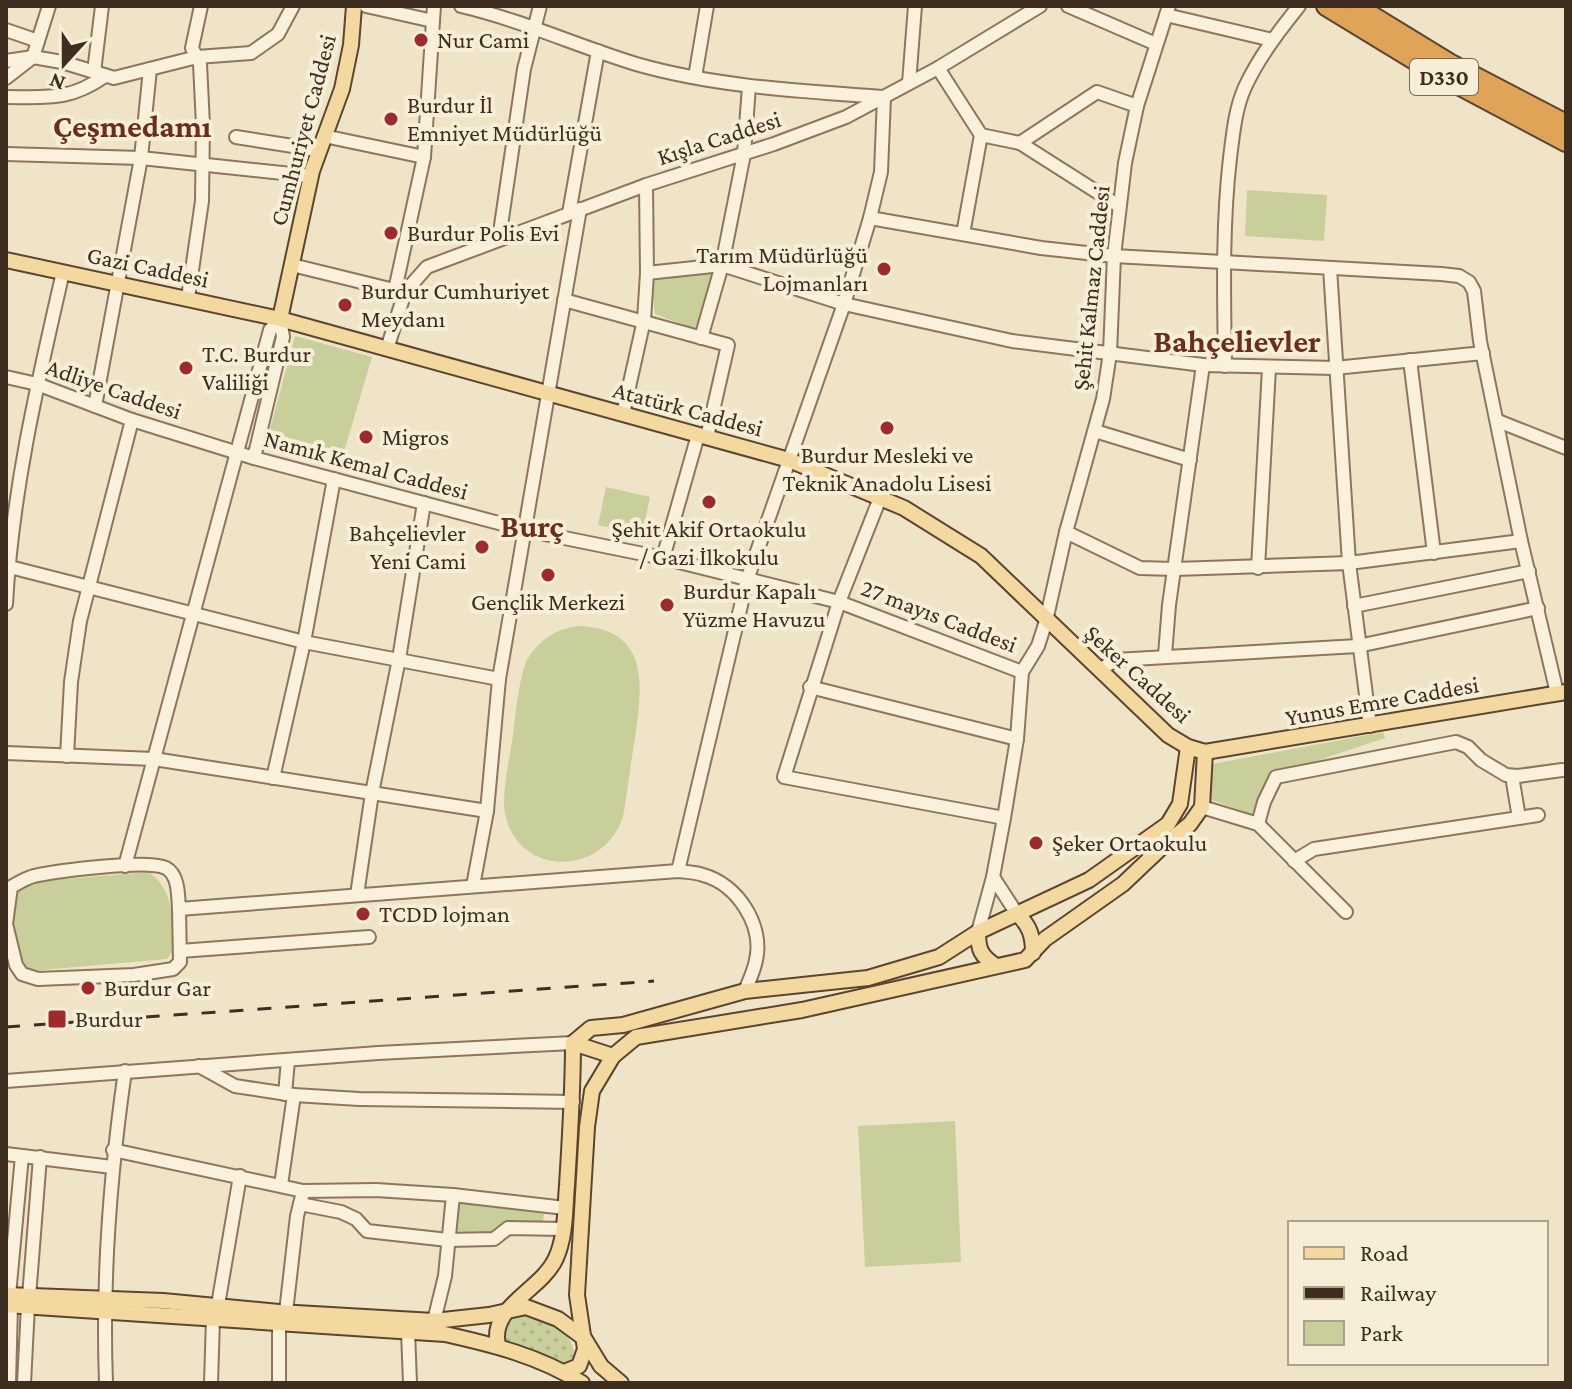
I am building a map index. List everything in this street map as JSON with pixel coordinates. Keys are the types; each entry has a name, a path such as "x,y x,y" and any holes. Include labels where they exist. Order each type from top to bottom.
{"highway":[{"name":"D330","path":"1326,6 1436,73 1566,142"},
{"name":"D330","path":"1356,6 1449,63 1566,124"}],"main road":[{"name":"Cumhuriyet Caddesi","path":"280,319 311,176 344,78 354,6"},
{"name":"Gazi Caddesi","path":"6,260 280,319"},
{"name":"Atatürk Caddesi","path":"280,319 789,460 904,508 981,556 1046,621"},
{"name":"Şeker Caddesi","path":"1046,621 1168,735 1188,747 1205,752"},
{"name":"Yunus Emre Caddesi","path":"1205,752 1562,692"},
{"path":"573,1043 591,1028 623,1025 745,991 868,978 939,957 978,932 1089,880 1168,824 1180,804 1188,747"},
{"path":"564,1372 579,1366 583,1360 584,1338 577,1295 587,1127 592,1091 613,1056 636,1037 802,1010 1025,960 1045,939 1123,884 1190,824 1202,807 1205,752"},
{"path":"1017,914 1027,922 1033,940 1033,953"},
{"path":"978,932 978,947 983,957 996,966"},
{"path":"573,1043 613,1056"},
{"path":"498,1345 497,1325 506,1310 533,1289 557,1255 563,1229 573,1102 573,1043"},
{"path":"8,1300 282,1317 445,1334 498,1345 564,1372 582,1383"},
{"path":"282,1317 434,1321 526,1307 558,1319 584,1338 601,1366 621,1383"}],"street":[{"path":"6,78 33,57 49,6"},
{"path":"6,97 61,97 85,90 99,74 102,6"},
{"path":"188,298 202,201 200,64 192,48 201,6"},
{"path":"6,61 33,57 62,62 114,78 197,57 251,53 278,34 293,6"},
{"path":"366,6 433,21"},
{"path":"387,349 424,157 434,6"},
{"path":"499,239 524,69 540,6"},
{"path":"695,77 707,6"},
{"path":"909,83 915,6"},
{"name":"Kışla Caddesi","path":"400,291 427,267 646,185 846,117 938,68 1040,6"},
{"path":"1068,6 1156,44"},
{"path":"1225,366 1224,261 1227,186 1234,124 1244,89 1272,40 1299,6"},
{"path":"469,7 638,64 695,77 749,86 884,97 881,172 870,218 844,304 747,580 678,871"},
{"path":"1168,11 1272,40"},
{"name":"Şehit Kalmaz Caddesi","path":"1022,672 1038,646 1046,621 1066,532 1095,431 1110,353 1119,206 1137,106 1168,11"},
{"path":"6,30 38,41"},
{"path":"473,886 487,811 499,679 564,300 598,51"},
{"path":"938,68 981,135 963,234"},
{"path":"95,406 141,158 150,69"},
{"path":"701,338 722,265 744,154 749,86"},
{"path":"1020,143 1097,92 1137,106"},
{"path":"981,135 1020,143 1119,206"},
{"path":"236,137 321,143 424,157"},
{"path":"6,154 141,158 311,176"},
{"path":"623,414 644,320 646,185"},
{"path":"870,218 1041,248 1114,256 1459,276 1469,282 1474,291 1483,353 1521,541 1562,692"},
{"path":"292,265 400,291"},
{"path":"647,273 722,265 844,304 1012,341 1203,365 1335,368 1483,353"},
{"path":"1330,268 1349,563 1370,726"},
{"path":"6,604 7,566 37,384 63,272"},
{"path":"564,300 728,345 663,558"},
{"path":"125,866 270,330 280,319"},
{"path":"254,458 283,337 280,319"},
{"path":"1410,360 1434,553"},
{"path":"1165,655 1203,365"},
{"path":"1258,568 1269,368"},
{"name":"Adliye Caddesi","path":"6,377 37,384 207,445"},
{"path":"67,756 71,682 80,621 132,420"},
{"path":"1498,421 1566,448"},
{"path":"1095,431 1190,460"},
{"name":"Namık Kemal Caddesi","path":"207,445 525,530 663,558 747,580"},
{"path":"273,778 304,642 334,479"},
{"path":"880,498 839,602 784,777 1004,818"},
{"path":"357,895 424,503"},
{"path":"1066,532 1140,568 1175,569 1349,563 1521,541"},
{"path":"7,566 304,642 499,679"},
{"path":"1354,606 1529,571"},
{"name":"27 mayıs Caddesi","path":"747,580 839,602 1022,672"},
{"path":"1100,670 1115,660 1165,655 1358,646 1538,608"},
{"path":"978,932 1004,818 1017,739 1022,672"},
{"path":"810,687 1017,739"},
{"path":"1258,824 1276,777 1416,748 1456,742 1468,747 1493,768 1512,776 1562,770"},
{"path":"6,753 154,759 487,811"},
{"path":"1512,776 1519,818"},
{"path":"1202,807 1258,824 1346,912"},
{"path":"1294,861 1314,849 1538,815"},
{"path":"146,864 166,869 174,876 179,909 180,962 173,969 134,975 38,979 22,974 16,965 6,924 9,884 31,876 125,866 146,864"},
{"path":"179,909 678,871 705,875 732,892 748,910 755,934 757,959 745,991"},
{"path":"993,877 1017,914"},
{"path":"180,951 369,937"},
{"path":"6,1081 573,1043"},
{"path":"281,1185 290,1094 288,1060"},
{"path":"199,1066 235,1086 290,1094 359,1099 573,1102"},
{"path":"106,1383 104,1305 113,1150 125,1071"},
{"path":"113,1150 281,1185 356,1219 367,1231 448,1240 494,1239 508,1228 563,1229"},
{"path":"6,1154 112,1167"},
{"path":"9,1383 8,1300 22,1156"},
{"path":"24,1383 40,1157"},
{"path":"211,1383 216,1312 240,1176"},
{"path":"302,1197 376,1190 565,1208"},
{"path":"434,1321 445,1276 453,1195"},
{"path":"279,1383 282,1317 302,1197"},
{"path":"408,1331 410,1383"}],"green space":[{"path":"1247,190 1327,195 1324,241 1245,236"},
{"path":"705,272 712,275 699,325 692,328 655,314 651,281"},
{"path":"295,336 372,357 344,452 269,433"},
{"path":"606,487 650,497 642,535 598,525"},
{"path":"582,626 604,630 631,650 640,682 638,718 624,812 617,831 604,846 589,856 571,861 553,861 536,856 521,844 509,827 504,806 506,780 526,662 536,647 549,636"},
{"path":"1383,732 1385,738 1275,775 1257,816 1209,799 1212,764"},
{"path":"149,872 168,897 174,949 167,959 31,971 17,946 13,917 13,898 27,882"},
{"path":"955,1121 961,1262 865,1267 858,1126"},
{"path":"455,1200 544,1210 543,1223 501,1226 484,1235 452,1233"},
{"path":"516,1314 543,1320 565,1334 574,1350 566,1367 501,1338 503,1322"}],"railway":[{"path":"6,1027 654,981"}],"place":[{"name":"Nur Cami","path":"421,40"},
{"name":"Burdur İl Emniyet Müdürlüğü","path":"391,119"},
{"name":"Burdur Polis Evi","path":"391,233"},
{"name":"Tarım Müdürlüğü Lojmanları","path":"884,269"},
{"name":"Burdur Cumhuriyet Meydanı","path":"345,305"},
{"name":"T.C. Burdur Valiliği","path":"186,368"},
{"name":"Burdur Mesleki ve Teknik Anadolu Lisesi","path":"887,428"},
{"name":"Migros","path":"366,437"},
{"name":"Şehit Akif Ortaokulu / Gazi İlkokulu","path":"709,502"},
{"name":"Bahçelievler Yeni Cami","path":"482,547"},
{"name":"Gençlik Merkezi","path":"548,575"},
{"name":"Burdur Kapalı Yüzme Havuzu","path":"667,605"},
{"name":"Şeker Ortaokulu","path":"1036,843"},
{"name":"TCDD lojman","path":"363,914"},
{"name":"Burdur Gar","path":"88,988"},
{"name":"Burdur","path":"57,1019"}],"district":[{"name":"Çeşmedamı","path":"132,126"},
{"name":"Bahçelievler","path":"1237,341"},
{"name":"Burç","path":"532,526"}]}
